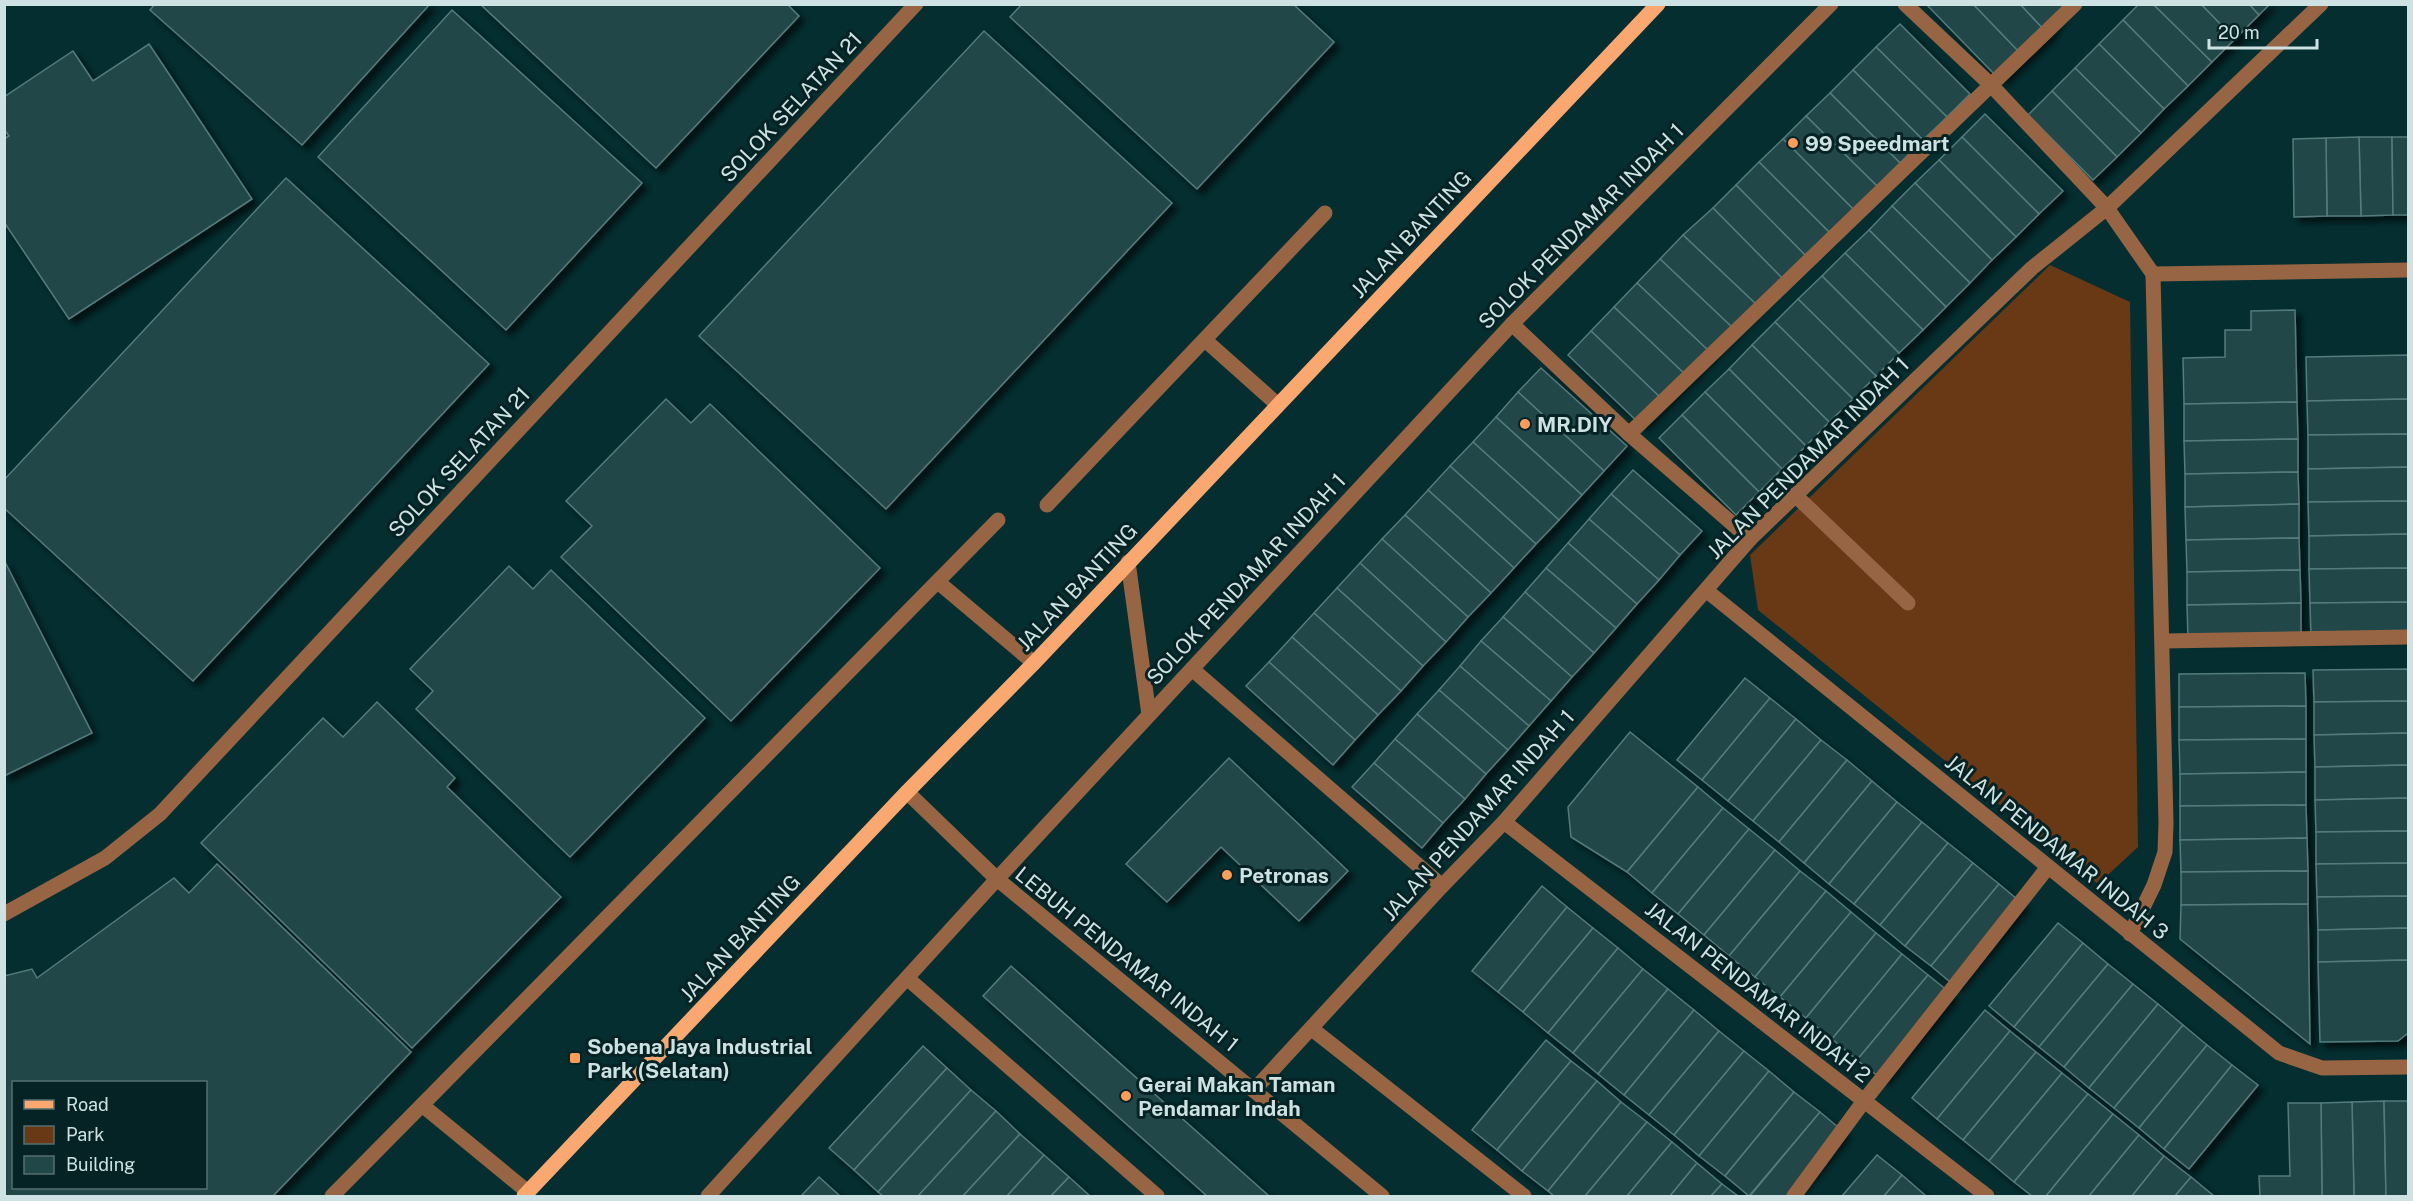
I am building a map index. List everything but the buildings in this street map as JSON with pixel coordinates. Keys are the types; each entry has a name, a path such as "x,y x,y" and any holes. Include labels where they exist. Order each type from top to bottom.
{"main road":[{"name":"JALAN BANTING","path":"526,1194 1659,4"}],"street":[{"name":"SOLOK SELATAN 21","path":"4,914 105,858 160,814 916,4"},
{"name":"SOLOK PENDAMAR INDAH 1","path":"708,1197 997,879 1512,324 1831,4"},
{"path":"1905,4 1991,85 2107,208 2153,274 2163,641 2165,852 2154,885 2130,934"},
{"path":"1629,434 2075,4"},
{"name":"JALAN PENDAMAR INDAH 1","path":"1254,1090 1504,822 1750,539 2032,268 2107,208 2321,4"},
{"path":"1047,505 1325,213"},
{"path":"2153,274 2409,270"},
{"path":"1512,324 1629,434 1750,539"},
{"path":"1204,340 1278,405"},
{"path":"1795,495 1908,603"},
{"path":"332,1197 998,520"},
{"path":"1128,562 1149,715"},
{"path":"938,582 1034,663"},
{"name":"JALAN PENDAMAR INDAH 3","path":"1707,591 2279,1053 2322,1068 2409,1066"},
{"path":"2163,641 2409,637"},
{"path":"1192,669 1442,886"},
{"name":"LEBUH PENDAMAR INDAH 1","path":"907,792 997,879 1382,1197"},
{"name":"JALAN PENDAMAR INDAH 2","path":"1504,822 1987,1197"},
{"path":"1794,1197 1864,1101 2048,867"},
{"path":"907,978 1158,1197"},
{"path":"1311,1029 1524,1197"},
{"path":"422,1105 526,1194"}],"green space":[{"path":"2050,265 2130,302 2138,847 2098,884 1758,610 1750,555"}],"place":[{"name":"99 Speedmart","path":"1793,143"},
{"name":"MR.DIY","path":"1525,424"},
{"name":"Petronas","path":"1227,875"},
{"name":"Sobena Jaya Industrial Park (Selatan)","path":"575,1058"},
{"name":"Gerai Makan Taman Pendamar Indah","path":"1126,1096"}]}
